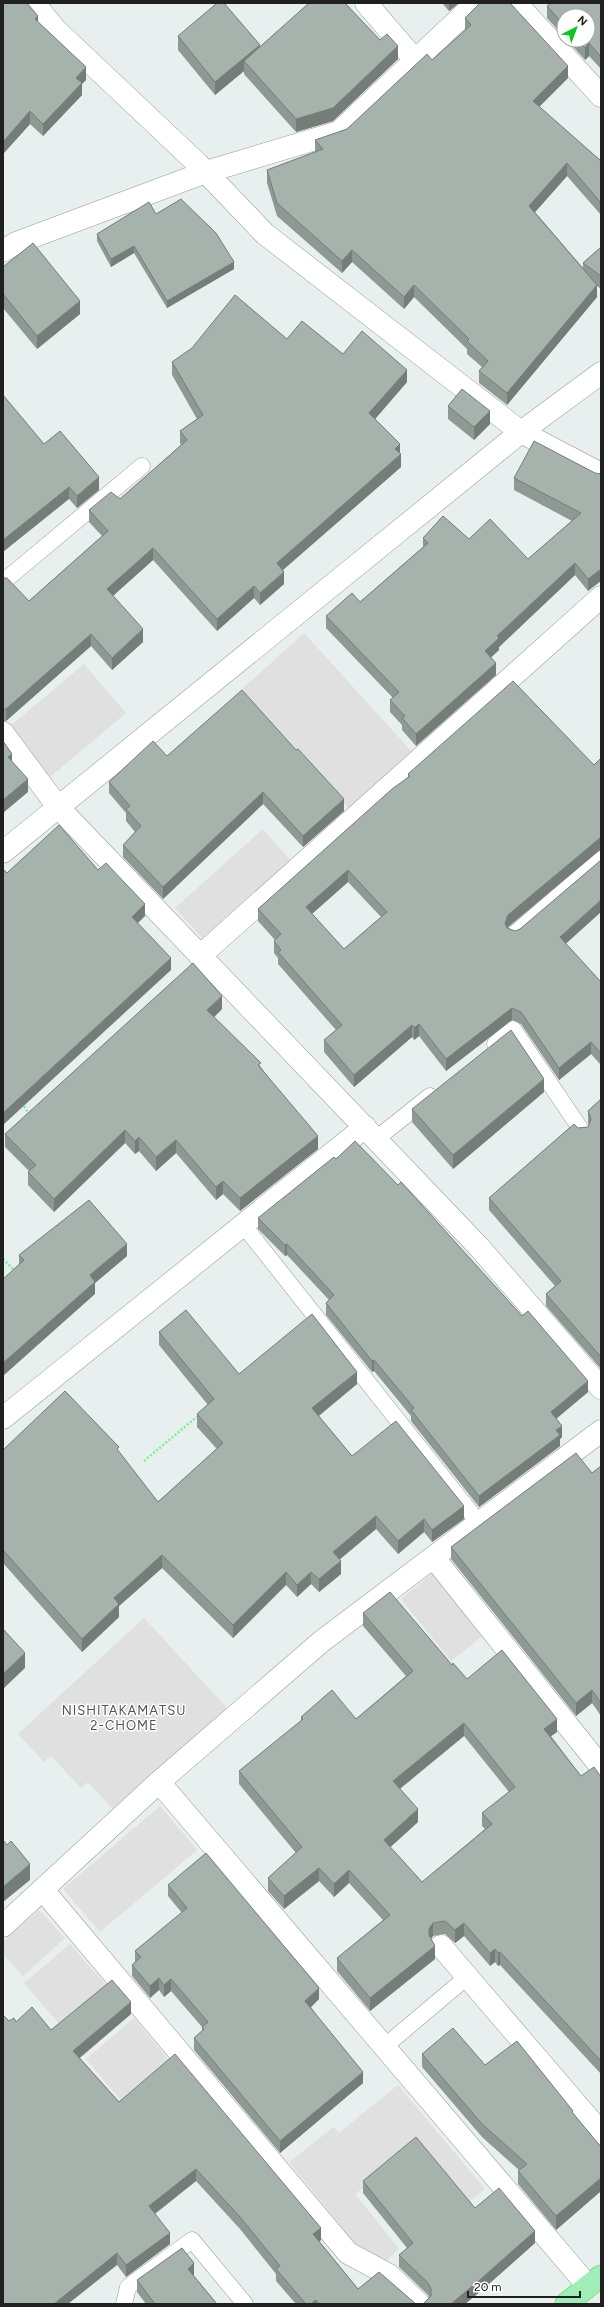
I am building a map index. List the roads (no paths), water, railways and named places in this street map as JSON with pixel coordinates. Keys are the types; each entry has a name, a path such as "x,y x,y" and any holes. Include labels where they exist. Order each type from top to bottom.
{"highway":[{"path":"566,2304 594,2281"}],"street":[{"path":"34,3 55,29 206,172 265,234 521,432 601,474"},
{"path":"366,3 415,60"},
{"path":"3,251 16,244 206,172 339,132 476,3"},
{"path":"516,3 601,96"},
{"path":"3,852 521,432 601,373"},
{"path":"194,961 601,597"},
{"path":"3,733 58,807 194,961 371,1133 479,1247 601,1388"},
{"path":"3,1418 244,1226 371,1133"},
{"path":"3,1926 159,1782 322,1641 601,1431"},
{"path":"434,1558 601,1766"},
{"path":"159,1782 384,2047 594,2281"},
{"path":"43,1890 348,2253 389,2275 419,2304"},
{"path":"441,1946 601,2133"}],"lane":[{"path":"3,582 142,466"},
{"path":"514,934 601,859"},
{"path":"482,1054 513,1029 582,1131"},
{"path":"371,1133 445,1084"},
{"path":"244,1226 479,1523"},
{"path":"384,2047 467,1977"},
{"path":"124,2304 128,2287 192,2240 245,2304"}],"district":[{"name":"NISHITAKAMATSU 2-CHOME","path":"124,1718"}]}
